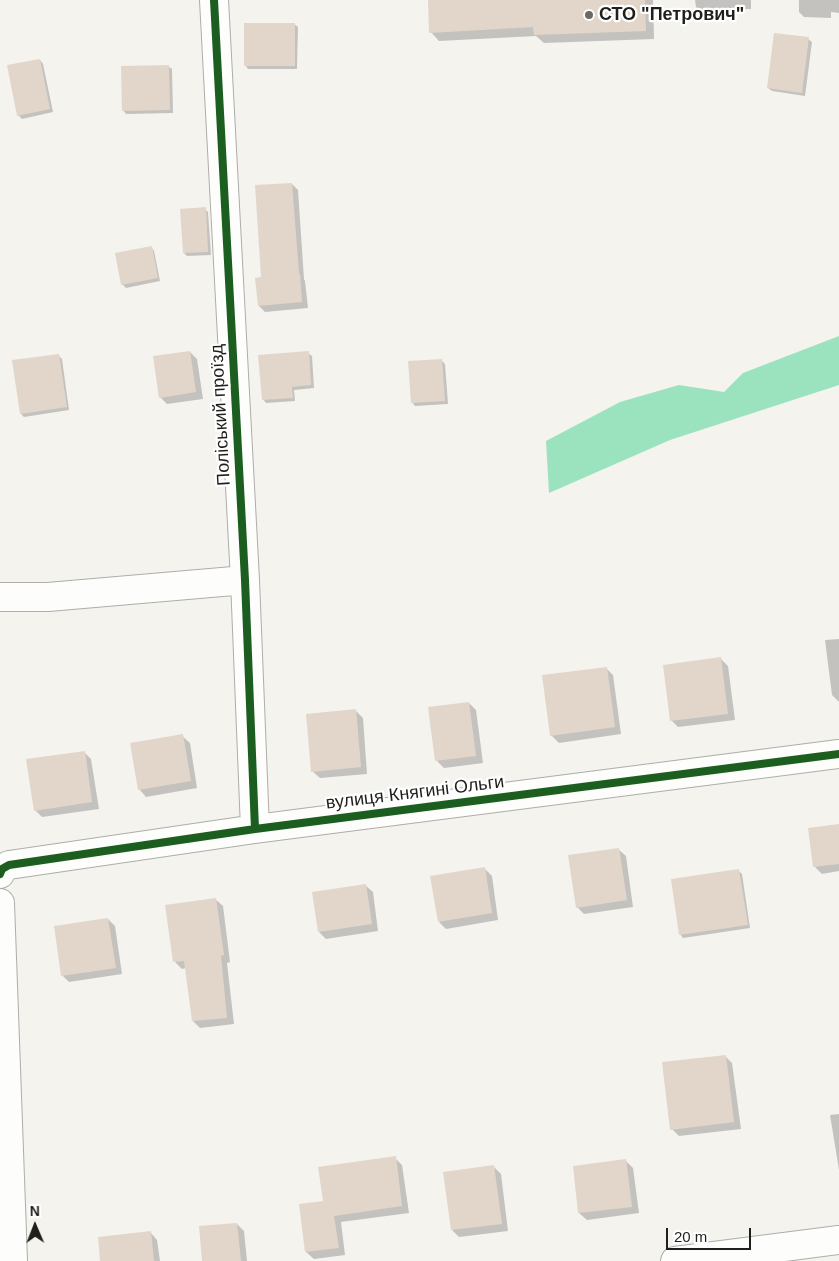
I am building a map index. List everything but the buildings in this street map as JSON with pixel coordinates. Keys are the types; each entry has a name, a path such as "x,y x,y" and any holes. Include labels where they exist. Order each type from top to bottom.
{"street":[{"name":"Поліський проїзд","path":"214,0 255,829"},
{"path":"0,597 48,597 244,580"},
{"name":"вулиця Княгині Ольги","path":"0,874 2,869 9,864 255,829 839,754"},
{"path":"0,903 13,1261"},
{"path":"675,1261 839,1240"}],"shaded area":[{"path":"839,336 839,385 670,440 549,493 546,441 620,402 679,385 724,392 743,373"}],"cycle path":[{"path":"214,0 245,580 255,829"},
{"path":"0,874 2,869 9,865 255,829 839,754"}],"place":[{"name":"СТО \"Петрович\"","path":"589,15"}]}
